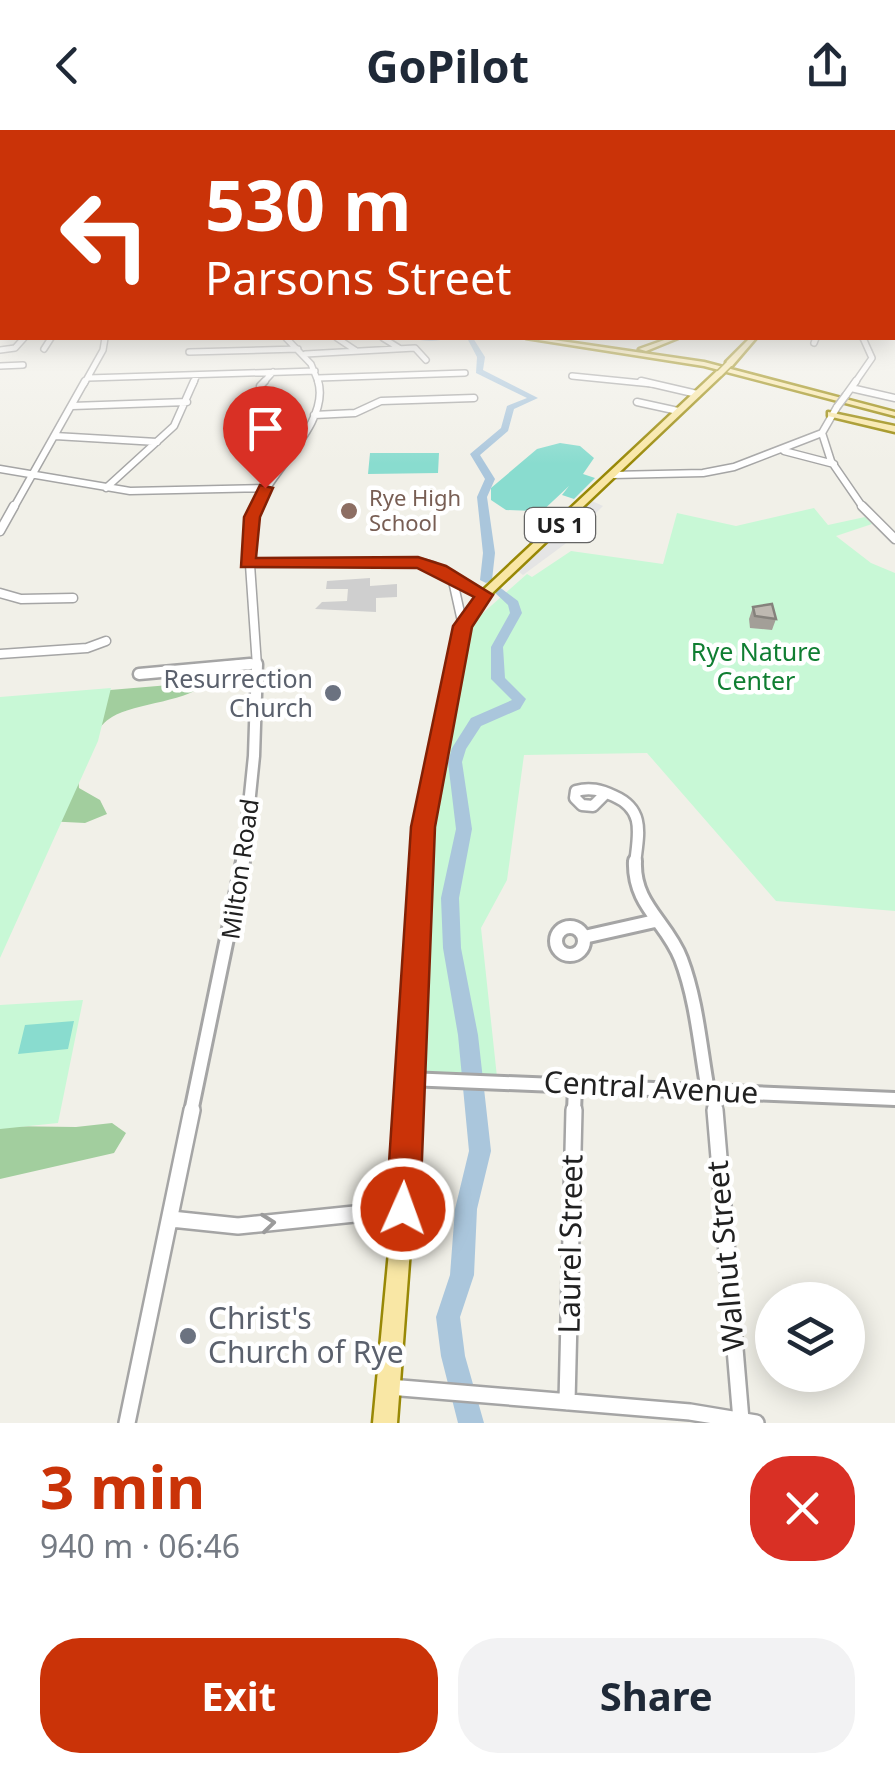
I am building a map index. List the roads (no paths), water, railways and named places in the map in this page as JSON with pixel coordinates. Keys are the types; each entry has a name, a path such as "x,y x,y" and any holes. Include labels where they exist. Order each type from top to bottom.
{"main road":[{"path":"573,343 756,376 895,416"},
{"path":"619,349 645,349 660,343"},
{"name":"US 1","path":"386,1423 403,1209 423,827 463,626 484,595 747,343"},
{"path":"834,411 895,430"}],"street":[{"path":"44,348 47,343"},
{"path":"0,530 104,350 104,343"},
{"path":"193,343 188,354 415,348 426,360"},
{"path":"293,343 317,375"},
{"path":"345,343 356,351"},
{"path":"391,343 400,349"},
{"path":"612,474 720,471 822,433 872,358 867,343"},
{"path":"371,350 379,361"},
{"path":"0,366 23,365"},
{"path":"88,378 274,372 465,373"},
{"path":"260,404 260,386 274,372"},
{"path":"106,488 174,426 188,402 197,374"},
{"path":"572,376 621,374 697,394"},
{"name":"Milton Road","path":"128,1423 246,852 257,663 247,563 252,517 265,488 299,444 314,415 320,391 317,375"},
{"path":"849,391 895,398"},
{"path":"314,415 356,413 381,401 474,398"},
{"path":"72,406 188,402"},
{"path":"637,402 678,412"},
{"path":"822,433 834,464 867,514 895,538"},
{"path":"56,436 157,442"},
{"path":"778,450 811,455 834,464"},
{"path":"0,469 141,492 265,488"},
{"path":"247,563 411,562 433,566 484,595"},
{"path":"453,580 463,626"},
{"path":"0,593 21,599 72,598"},
{"path":"0,654 87,648 106,641"},
{"path":"139,674 257,663"},
{"name":"Walnut Street","path":"606,792 628,802 641,826 635,861 636,886 681,959 711,1091 722,1227 748,1422"},
{"path":"584,938 655,921"},
{"name":"Central Avenue","path":"408,1078 895,1099"},
{"name":"Laurel Street","path":"567,1402 575,1085"},
{"path":"171,1219 238,1226 403,1209"},
{"path":"388,1387 690,1412 748,1422"}],"waterway":[{"path":"473,343 481,357 479,371 534,398 510,408 505,429 475,454 490,479 482,497 489,553 486,580"},
{"path":"471,1423 453,1356 448,1317 462,1275 466,1209 480,1151 468,1035 452,948 450,898 464,829 455,762 459,748 476,722 515,706 519,699 498,679 497,647 516,613 514,604 498,590"}],"place":[{"name":"Rye High School","path":"349,511"},
{"name":"Resurrection Church","path":"333,693"},
{"name":"Christ's Church of Rye","path":"188,1336"}],"park label":[{"name":"Rye Nature Center","path":"756,666"}]}
